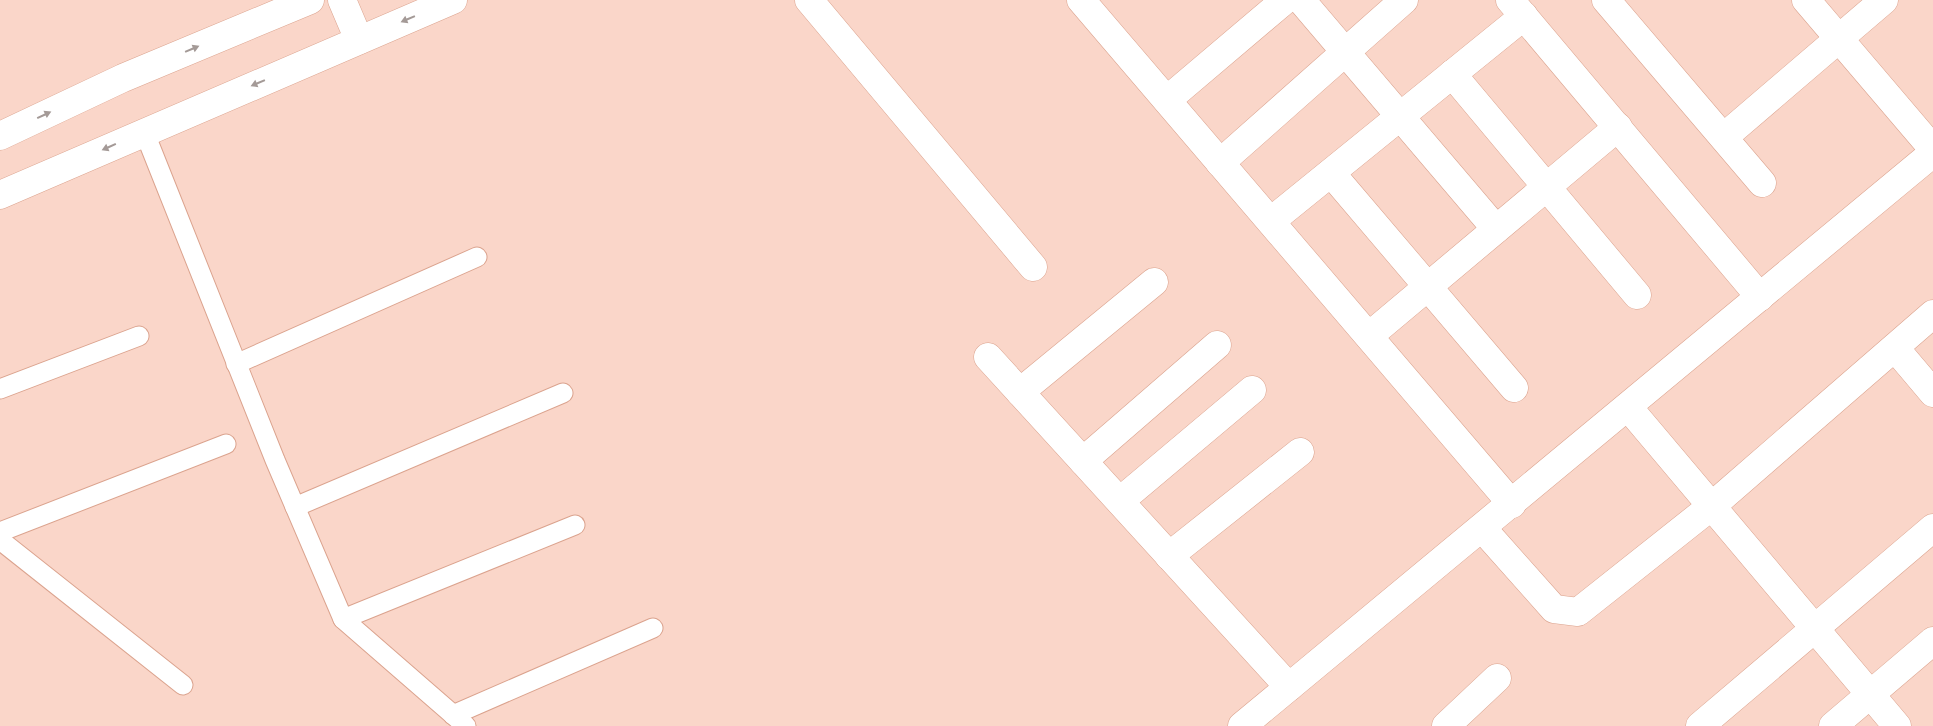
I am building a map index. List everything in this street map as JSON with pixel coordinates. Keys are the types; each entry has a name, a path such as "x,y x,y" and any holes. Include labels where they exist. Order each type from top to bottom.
{"street":[{"path":"0,136 123,78 310,0"},
{"path":"342,0 359,40"},
{"path":"0,195 144,131 453,0"},
{"path":"809,0 1033,267"},
{"path":"1081,0 1512,504"},
{"path":"1166,100 1285,0"},
{"path":"1301,0 1496,229"},
{"path":"1220,163 1404,0"},
{"path":"1606,0 1762,183"},
{"path":"1242,726 1512,504 1933,151 1806,0"},
{"path":"1724,137 1884,0"},
{"path":"1271,222 1452,74 1517,8 1760,297"},
{"path":"1452,74 1637,295"},
{"path":"1369,336 1618,126"},
{"path":"1330,173 1514,388"},
{"path":"1020,392 1154,282"},
{"path":"1482,528 1554,609 1578,612 1713,505 1933,314"},
{"path":"1083,461 1217,345"},
{"path":"1895,348 1933,392"},
{"path":"988,358 1289,687"},
{"path":"1120,501 1252,390"},
{"path":"1628,407 1713,505 1897,726"},
{"path":"1169,556 1300,452"},
{"path":"1700,726 1815,626 1933,528"},
{"path":"1833,726 1933,641"},
{"path":"1446,726 1497,678"}],"lane":[{"path":"144,131 236,364 342,619 459,721 653,628"},
{"path":"236,364 477,257"},
{"path":"0,389 139,336"},
{"path":"295,507 563,393"},
{"path":"0,532 226,444"},
{"path":"342,619 575,525"},
{"path":"0,540 182,685"}]}
